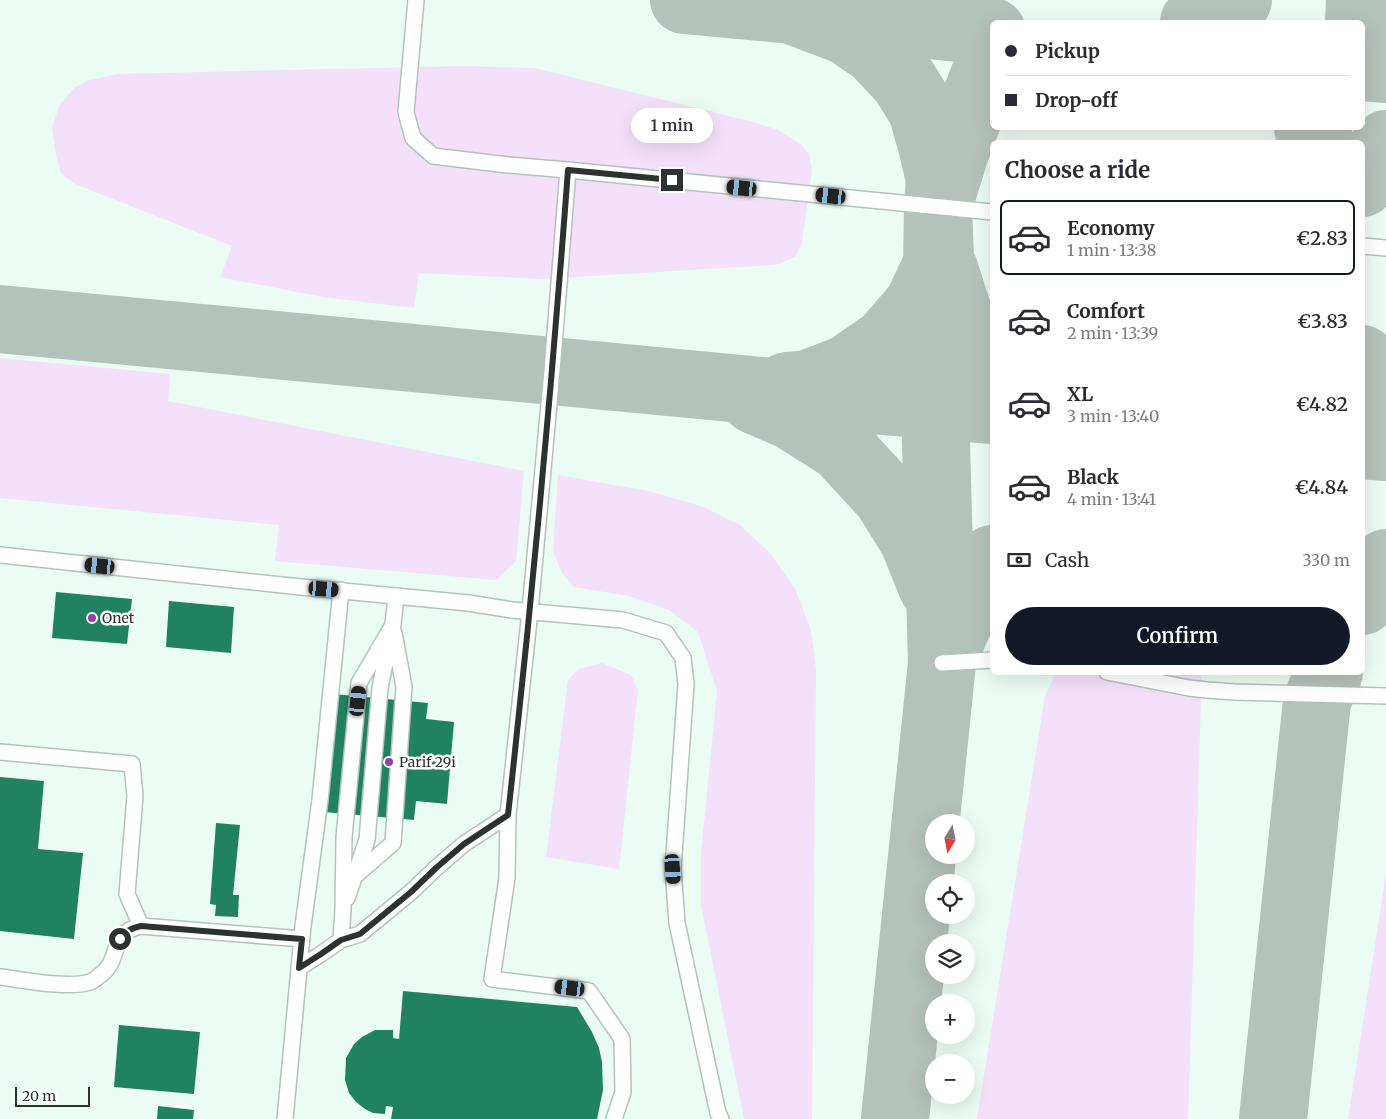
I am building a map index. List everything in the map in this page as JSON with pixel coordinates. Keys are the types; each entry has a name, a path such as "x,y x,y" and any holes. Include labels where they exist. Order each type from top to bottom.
{"lane":[{"path":"416,0 406,112 413,138 433,156 990,212"},
{"path":"568,170 530,611 508,815 507,878 492,979 589,991 622,1039 623,1092 614,1119"},
{"path":"1365,246 1386,248"},
{"path":"0,555 623,620 666,633 683,658 686,684 673,869 677,924 720,1119"},
{"path":"285,1119 302,933 320,800 341,590"},
{"path":"343,910 367,840 380,688 393,625 396,596"},
{"path":"355,876 393,843 404,687 393,625"},
{"path":"341,940 344,837 360,683 393,625"},
{"path":"942,663 990,660"},
{"path":"1122,675 1207,690 1386,696"},
{"path":"0,752 132,764 135,796 127,894 141,926"},
{"path":"299,968 341,940 360,934 411,892 464,844 508,815"},
{"path":"0,977 70,985 91,982 108,971 124,933 132,928 141,926 302,933"}],"shaded area":[{"path":"464,66 534,68 753,122 778,130 801,144 809,155 812,171 802,242 795,257 779,264 757,266 541,279 419,273 414,308 323,297 220,277 232,246 75,184 61,173 56,155 52,129 59,106 74,88 89,80 118,74"},
{"path":"0,358 170,374 168,401 524,471 516,561 496,580 275,561 279,525 0,498"},
{"path":"558,475 648,491 704,507 740,525 771,554 795,589 811,630 816,670 812,1119 744,1119 701,905 701,854 717,691 698,632 669,610 629,596 574,587 562,573 553,551"},
{"path":"602,663 631,675 638,690 619,869 546,857 568,680 578,669"},
{"path":"1055,675 1201,675 1188,1119 977,1119 1045,696"},
{"path":"1386,874 1386,1119 1348,1119"}],"building":[{"name":"Onet","path":"56,592 132,599 127,644 52,638"},
{"path":"169,601 234,607 231,653 166,647"},
{"name":"Parif 29i","path":"334,694 428,703 426,719 454,722 447,804 416,801 414,820 324,812"},
{"path":"0,777 44,781 38,849 83,853 74,939 0,931"},
{"path":"216,823 240,825 233,895 239,895 238,917 215,916 216,905 210,904"},
{"path":"403,991 577,1007 592,1032 599,1048 602,1062 603,1090 597,1119 391,1119 393,1107 386,1106 385,1114 373,1113 365,1109 349,1093 345,1080 346,1058 354,1044 375,1030 393,1030 393,1038 399,1039"},
{"path":"119,1025 200,1032 194,1094 114,1087"},
{"path":"158,1106 194,1110 193,1119 157,1119"}],"taxiway":[{"path":"684,0 827,13 990,32"},
{"path":"1199,20 1213,15 1238,0"},
{"path":"1359,20 1360,0"},
{"path":"787,386 808,384 847,369 886,342 918,305 940,258 938,207 940,179 922,110 904,81 876,51 847,31 791,10"},
{"path":"895,1119 942,663 935,405 938,207 955,152 990,61"},
{"path":"1365,67 1386,69"},
{"path":"1310,130 1318,140"},
{"path":"1365,178 1386,144"},
{"path":"944,269 961,322 990,359"},
{"path":"0,319 752,390 990,410"},
{"path":"1365,364 1374,379 1386,393"},
{"path":"755,400 792,416 841,447 887,497 913,539 932,586"},
{"path":"1365,445 1386,447"},
{"path":"946,653 967,605 990,563"},
{"path":"1365,596 1386,563"},
{"path":"1273,1119 1317,701 1328,675"}],"place":[{"name":"Onet","path":"92,618"},
{"name":"Parif 29i","path":"389,762"}],"route":[{"path":"120,939 124,933 132,928 141,926 302,939 299,968 341,940 360,934 411,892 464,844 508,815 530,611 568,170 672,180"}]}
